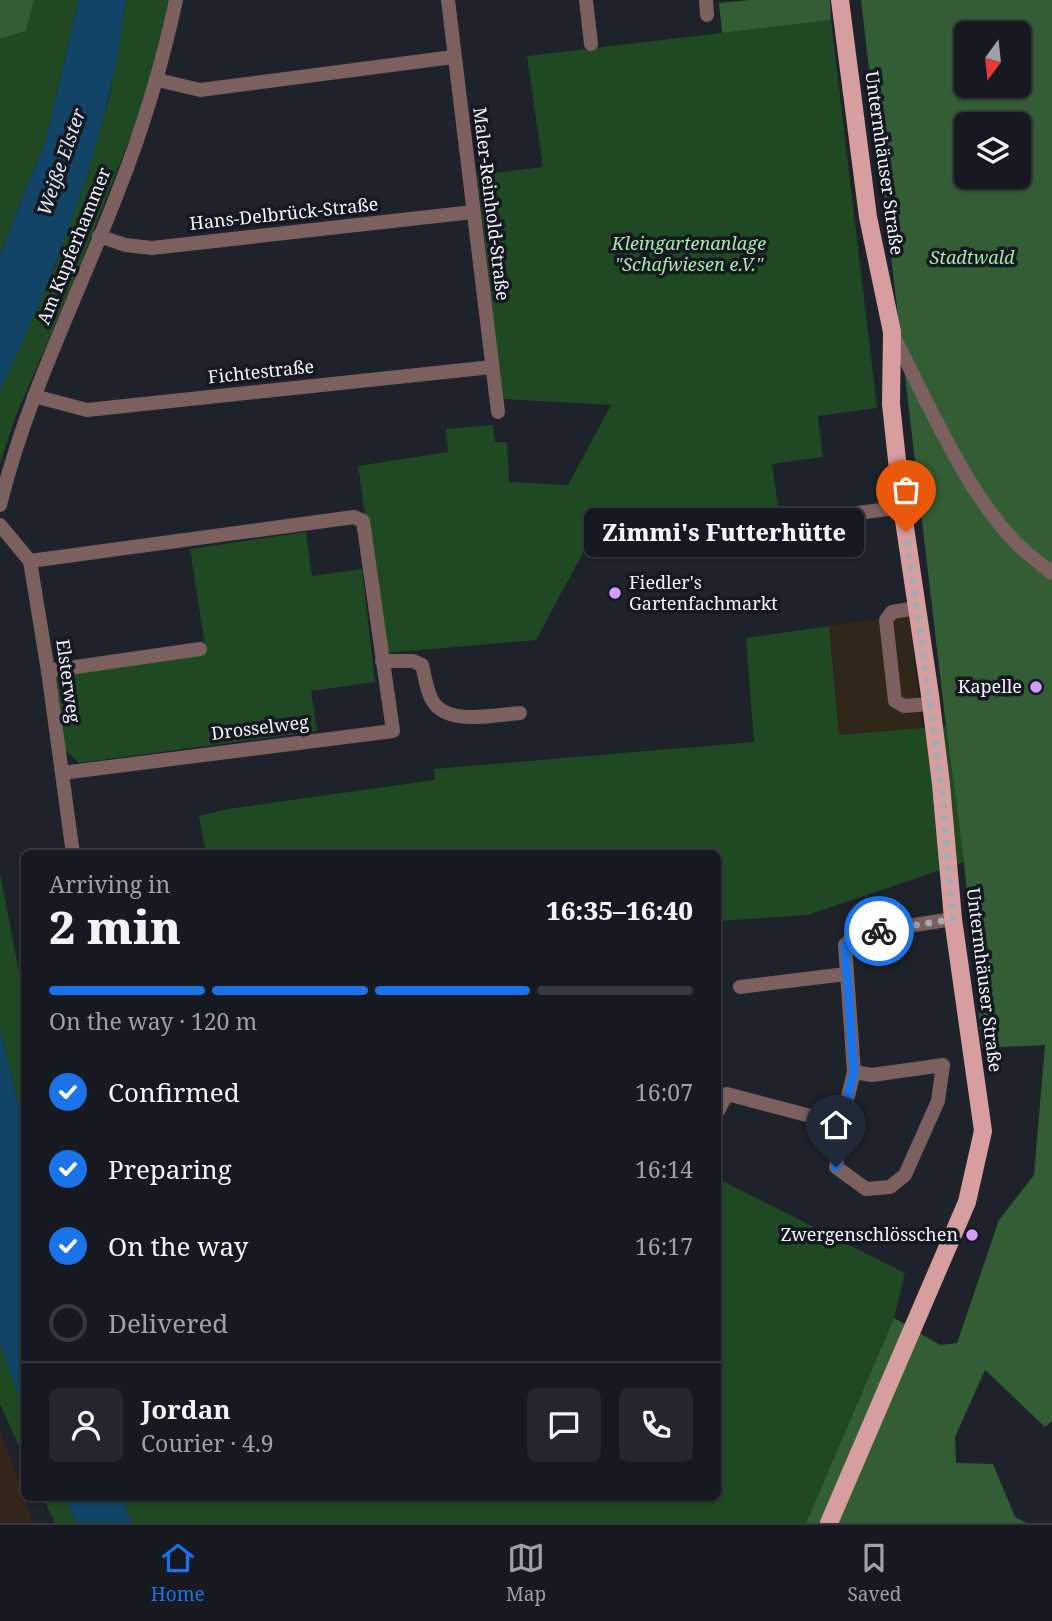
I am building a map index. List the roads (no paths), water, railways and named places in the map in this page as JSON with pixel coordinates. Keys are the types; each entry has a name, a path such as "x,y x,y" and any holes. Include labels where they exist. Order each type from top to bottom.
{"main road":[{"name":"Untermhäuser Straße","path":"829,1523 967,1202 983,1131 953,919 931,704 902,507 891,404 892,332 868,218 840,0"}],"street":[{"name":"Am Kupferhammer","path":"0,505 12,454 119,189 158,80 176,0"},
{"name":"Maler-Reinhold-Straße","path":"448,0 498,412"},
{"path":"586,0 591,44"},
{"path":"706,0 707,15"},
{"path":"158,80 200,90 453,57"},
{"name":"Hans-Delbrück-Straße","path":"99,236 125,245 152,248 474,212"},
{"name":"Untermhäuser Straße","path":"892,332 956,457 986,504 1015,542 1052,573"},
{"name":"Fichtestraße","path":"34,396 87,410 492,367"},
{"path":"736,530 902,507"},
{"name":"Drosselweg","path":"30,561 354,517 363,521 393,731 62,773"},
{"path":"0,525 30,561"},
{"name":"Elsterweg","path":"30,561 72,850"},
{"path":"917,608 892,611 886,620 895,701 904,706 931,704"},
{"path":"48,671 200,649"},
{"path":"382,661 413,660 422,665 431,699 441,711 454,717 520,713"},
{"path":"854,1072 872,1075 943,1066 938,1101 905,1175 890,1187 866,1189 836,1167 841,1124 854,1072 845,946 856,934 953,919"},
{"path":"740,987 846,974"},
{"path":"721,1098 723,1090 841,1124"}],"water":[{"name":"Weiße Elster","path":"79,0 126,0 114,72 76,209 0,392 0,255 46,139"},
{"path":"0,1028 21,1116 21,1403 0,1343"},
{"path":"66,1501 122,1501 133,1523 76,1523"}],"place":[{"name":"Zimmi's Futterhütte","path":"906,532"},
{"name":"Fiedler's Gartenfachmarkt","path":"615,593"},
{"name":"Kapelle","path":"1036,687"},
{"name":"Zwergenschlösschen","path":"972,1235"}],"park label":[{"name":"Kleingartenanlage \"Schafwiesen e.V.\"","path":"689,254"},
{"name":"Stadtwald","path":"972,258"}]}
